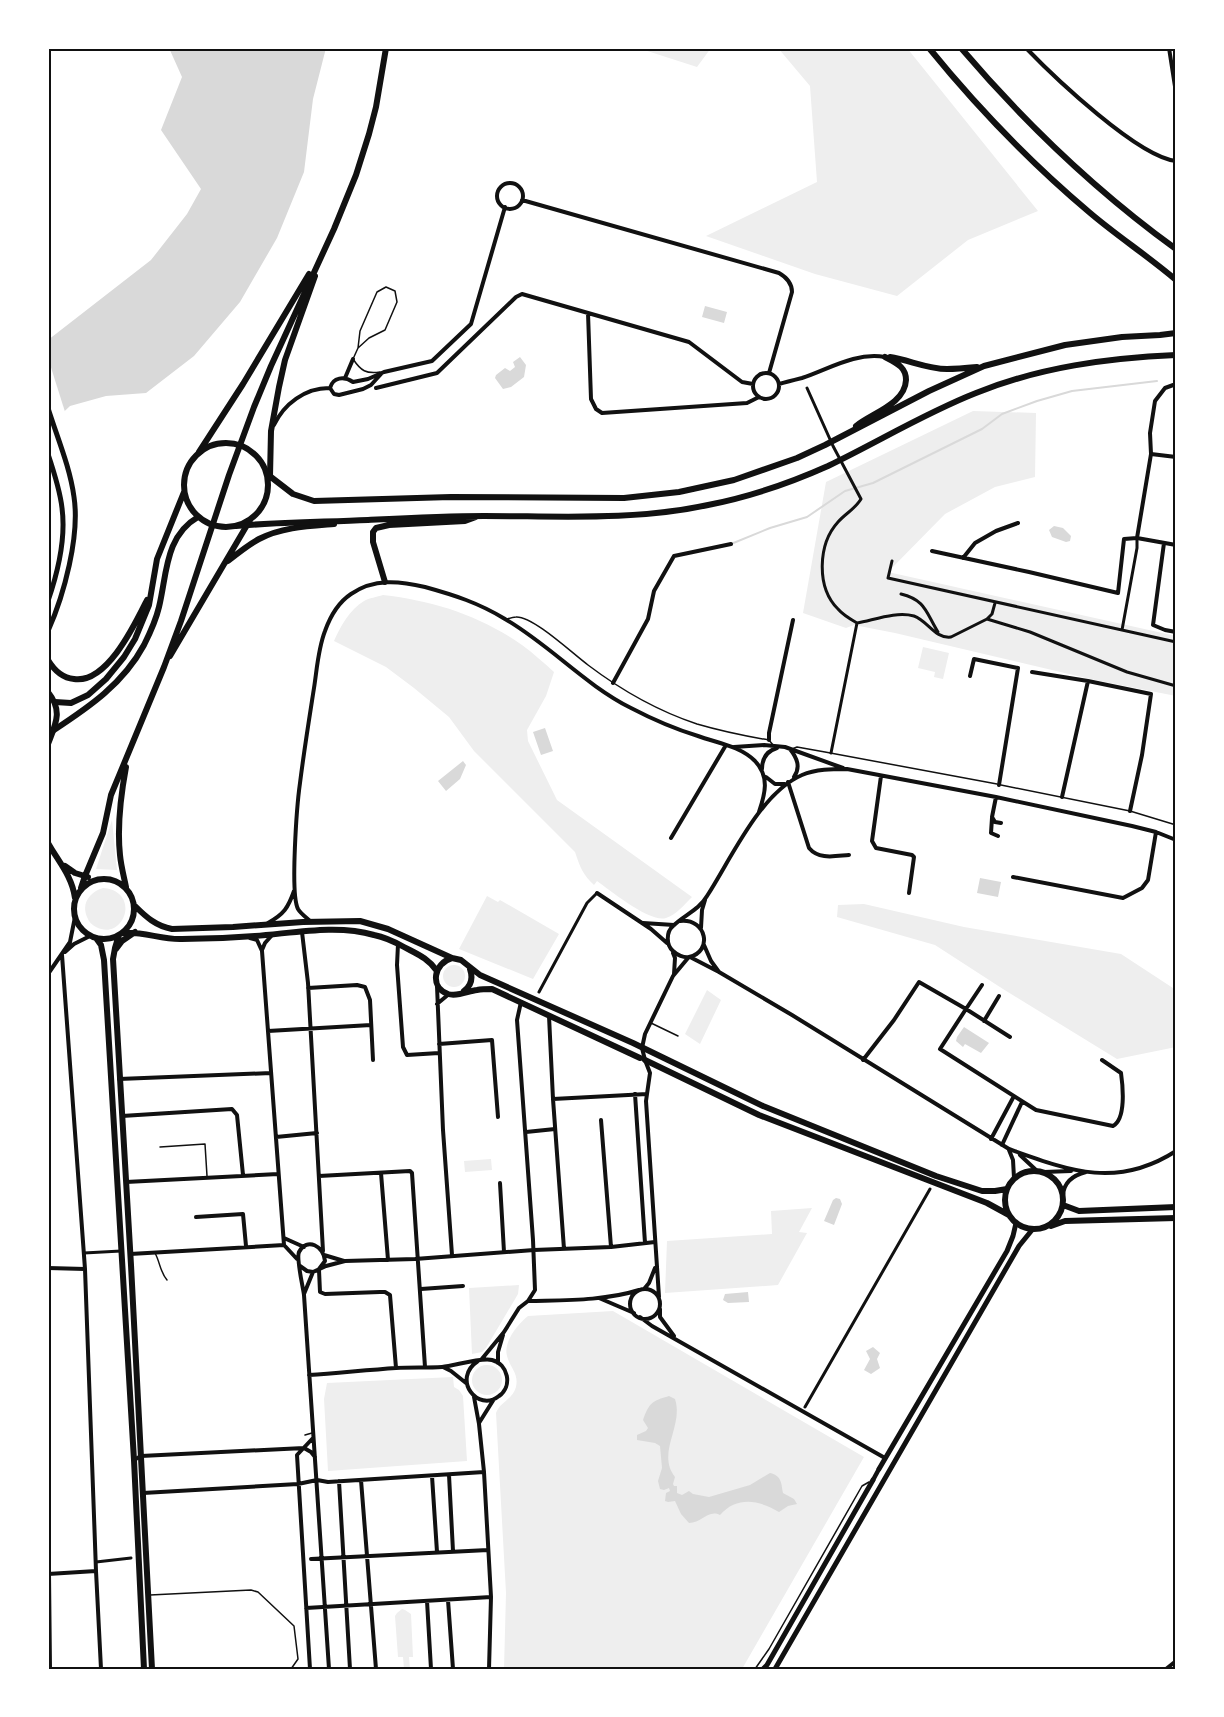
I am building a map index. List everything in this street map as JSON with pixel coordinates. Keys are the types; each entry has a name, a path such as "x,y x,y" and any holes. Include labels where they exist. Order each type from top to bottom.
{"main road":[{"path":"75,900 103,833 111,795 164,667 254,407 356,175 369,134 386,48"},
{"path":"929,48 973,100 1036,164 1091,213 1176,280"},
{"path":"961,48 1008,101 1054,147 1118,204 1176,249"},
{"path":"164,667 249,522 262,507 268,490 272,431 285,360 323,253"},
{"path":"56,702 71,703 88,695 106,679 135,639 143,622 152,591 157,559 184,491 188,465 243,384 323,253"},
{"path":"885,357 905,359 930,367 947,369 984,366 1065,345 1122,336 1176,333"},
{"path":"184,491 192,509 201,518 226,527 249,522 480,516 600,517 651,514 706,506 760,492 807,474 975,393 1015,379 1056,368 1106,360 1176,355"},
{"path":"845,435 864,419 900,397 905,390 904,371 885,357"},
{"path":"199,452 210,445 224,442 234,443 252,451 259,457 268,477 293,494 314,501 432,497 624,498 679,492 734,480 797,458 929,391 984,366"},
{"path":"48,408 71,482 75,517 71,552 61,594 48,631"},
{"path":"48,454 58,486 63,532 58,565 48,600"},
{"path":"386,582 373,542 373,532 376,528 389,525 465,521 480,516"},
{"path":"54,730 102,697 135,659 157,616 168,556 182,529 190,522 201,518"},
{"path":"225,563 257,540 275,532 296,527 366,520"},
{"path":"48,660 58,673 71,679 87,679 109,662 132,628 152,591"},
{"path":"48,692 56,702 58,714 48,744"},
{"path":"129,754 121,793 120,858 127,888 135,906 151,921 159,925 172,929 311,922 360,921 369,923 461,960 480,975 642,1048 763,1106 936,1176 982,1191 1007,1189"},
{"path":"48,843 74,888 75,917 83,931 101,945 104,960 144,1669"},
{"path":"60,861 68,868 94,880"},
{"path":"81,888 101,878 115,880 127,888"},
{"path":"135,906 132,921 121,934 113,955 152,1669"},
{"path":"93,937 108,939 135,932 171,939 353,931 374,934 398,944 424,957 437,971"},
{"path":"113,955 122,941 135,932"},
{"path":"452,958 442,962 437,971 437,982 449,994 492,989 759,1115 987,1203 1009,1215 1023,1228 1032,1230 1045,1228 1065,1221 1176,1218"},
{"path":"460,993 466,990 472,980 470,968"},
{"path":"1009,1215 1005,1202 1007,1189 1014,1178 1028,1171 1044,1172 1060,1185 1063,1195 1060,1214 1045,1228"},
{"path":"1063,1205 1079,1211 1176,1207"},
{"path":"879,1469 1006,1251 1016,1223"},
{"path":"776,1669 1019,1246 1032,1230"},
{"path":"763,1669 873,1480"}],"street":[{"path":"1026,48 1071,91 1124,134 1155,155 1176,161"},
{"path":"1176,49 1169,49 1173,58 1176,93"},
{"path":"510,183 518,185 522,192 522,200 517,206 505,207 499,202 498,191 502,185 510,183"},
{"path":"522,200 784,276 791,284 792,292 769,373"},
{"path":"330,388 336,379 345,378 353,382 384,372 432,362 471,324 505,207"},
{"path":"376,388 437,372 516,297 522,294 689,342 742,382 753,384"},
{"path":"588,313 591,399 596,409 602,414 747,403 759,397"},
{"path":"778,384 849,360 868,356 885,357"},
{"path":"345,378 353,359"},
{"path":"330,388 334,394 339,395 352,392 371,385 384,372"},
{"path":"769,373 776,377 778,384 777,392 767,399 759,397 754,392 753,384 756,376 760,374 769,373"},
{"path":"352,392 353,382"},
{"path":"1122,630 1151,454 1150,433 1155,401 1165,388 1176,384"},
{"path":"272,431 286,406 316,389 330,388"},
{"path":"807,388 833,446 861,498 856,507 837,522 825,546 822,558 825,586 830,599 837,609 857,624"},
{"path":"1151,454 1176,458"},
{"path":"963,558 975,543 996,531 1018,523"},
{"path":"932,551 1118,593 1124,538 1176,545"},
{"path":"1164,543 1154,625 1176,632"},
{"path":"613,682 648,619 654,591 674,556 731,544"},
{"path":"892,561 888,578 1176,642"},
{"path":"311,922 298,909 294,890 298,795 324,634 337,608 351,594 362,588 386,582 409,583 465,598 507,619 617,701 657,721 748,754 772,783 788,782 814,771 847,769"},
{"path":"901,594 915,598 921,604 930,615 941,637"},
{"path":"857,624 905,614 917,617 941,637 951,637 987,619 992,614 995,603"},
{"path":"987,619 1030,632 1054,644 1127,672 1176,686"},
{"path":"769,740 794,620"},
{"path":"831,753 857,624"},
{"path":"970,676 974,659 1018,668 999,784"},
{"path":"1032,672 1151,694 1142,755 1130,811"},
{"path":"1062,797 1088,681"},
{"path":"671,838 726,745"},
{"path":"733,747 777,746 847,769 996,797 1156,832 1176,840"},
{"path":"759,812 765,790 764,756 777,746"},
{"path":"700,928 705,900 759,812 797,773 795,756 790,749"},
{"path":"881,776 872,841 876,848 914,857 909,893"},
{"path":"788,782 809,848 813,853 822,856 849,855"},
{"path":"996,797 990,830 998,836"},
{"path":"992,817 995,822 1001,823"},
{"path":"1013,876 1123,898 1142,888 1148,880 1156,832"},
{"path":"266,924 281,915 287,908 294,890"},
{"path":"539,992 587,903 597,893 642,923 668,944 675,958 674,974"},
{"path":"668,944 670,929 705,900"},
{"path":"75,917 70,942 63,955 85,1269 101,1669"},
{"path":"677,1339 660,1317 647,1094 650,1074 642,1059 642,1048 645,1034 674,974 689,957 697,953 703,944 704,934 694,922 680,921"},
{"path":"642,923 674,925"},
{"path":"302,932 308,988 325,1261 319,1269 320,1292 325,1294 388,1293 396,1368"},
{"path":"262,951 265,943 274,934"},
{"path":"48,974 74,944 93,937"},
{"path":"245,937 257,940 262,951 283,1238 285,1245 298,1260 304,1295 329,1669"},
{"path":"398,944 397,965 403,1047 408,1055 439,1053"},
{"path":"703,944 719,972"},
{"path":"671,949 681,956 689,957 719,972 792,1015 1009,1149 1078,1171"},
{"path":"437,982 436,1004 452,1255"},
{"path":"863,1060 894,1020 919,982 1010,1037"},
{"path":"308,988 357,985 365,987 370,1000 373,1060"},
{"path":"982,985 940,1049 1022,1102 1036,1110 1113,1126 1117,1124 1121,1116 1121,1073 1102,1060"},
{"path":"436,1004 449,994"},
{"path":"984,1021 999,996"},
{"path":"521,1002 517,1020 536,1290 537,1296 542,1301"},
{"path":"549,1015 564,1249"},
{"path":"268,1031 371,1025"},
{"path":"439,1044 492,1040 498,1117"},
{"path":"650,1074 661,1068"},
{"path":"119,1079 271,1073"},
{"path":"635,1094 645,1243"},
{"path":"553,1099 647,1094"},
{"path":"991,1139 1014,1096"},
{"path":"1002,1145 1022,1102"},
{"path":"122,1116 232,1108 237,1114 243,1175"},
{"path":"601,1120 611,1247"},
{"path":"526,1132 555,1130"},
{"path":"276,1137 317,1133"},
{"path":"1009,1149 1014,1160 1014,1178"},
{"path":"1044,1172 1078,1171 1109,1174 1140,1169 1176,1151"},
{"path":"1017,1152 1035,1170"},
{"path":"320,1176 410,1171 412,1173 425,1367"},
{"path":"1063,1195 1072,1178 1088,1172"},
{"path":"381,1173 388,1260"},
{"path":"126,1182 278,1174"},
{"path":"500,1182 504,1252"},
{"path":"805,1407 930,1189"},
{"path":"196,1217 243,1214 246,1246"},
{"path":"283,1238 304,1247 314,1245 320,1247 324,1254 345,1261"},
{"path":"300,1266 313,1272 345,1261 419,1259 452,1255 611,1247 655,1242"},
{"path":"130,1254 285,1245"},
{"path":"298,1260 300,1251 304,1247"},
{"path":"84,1253 120,1251"},
{"path":"48,1268 85,1269"},
{"path":"634,1313 631,1301 635,1293 649,1283 656,1268"},
{"path":"304,1295 313,1272"},
{"path":"421,1288 463,1286"},
{"path":"466,1384 469,1370 480,1361 504,1332 519,1308 536,1290"},
{"path":"528,1301 599,1298 642,1290 653,1291 658,1297"},
{"path":"599,1298 634,1313 652,1326 885,1458"},
{"path":"640,1317 652,1317 660,1307"},
{"path":"498,1363 498,1352 504,1332"},
{"path":"309,1375 442,1367 493,1360 498,1363 506,1373 507,1386 500,1396 487,1401 474,1396"},
{"path":"442,1367 452,1371 466,1384 474,1396 479,1424 491,1597 489,1669"},
{"path":"479,1424 494,1399"},
{"path":"310,1669 297,1455 313,1435"},
{"path":"134,1460 141,1456 304,1448 315,1457"},
{"path":"873,1480 879,1469"},
{"path":"143,1493 298,1484 317,1480 339,1481 484,1473"},
{"path":"449,1475 453,1551"},
{"path":"432,1476 437,1552"},
{"path":"361,1480 376,1669"},
{"path":"339,1481 350,1669"},
{"path":"311,1559 488,1550"},
{"path":"96,1562 131,1558"},
{"path":"51,1669 48,1574 96,1571"},
{"path":"306,1608 491,1597"},
{"path":"448,1600 453,1669"},
{"path":"427,1601 431,1669"},
{"path":"1166,1669 1176,1661"}],"lane":[{"path":"358,348 369,338 386,330 397,302 395,291 386,287 377,292 360,331 358,348 353,359 364,372 369,374 384,372"},
{"path":"507,619 517,616 528,620 570,652 642,700 695,723 769,740 777,746"},
{"path":"790,749 797,747 999,784 1130,811 1176,825"},
{"path":"650,1023 678,1036"},
{"path":"160,1147 205,1144 208,1177"},
{"path":"155,1252 161,1273 167,1280"},
{"path":"304,1435 313,1435"},
{"path":"755,1669 769,1649 862,1486 873,1480"},
{"path":"149,1595 251,1590 258,1592 294,1626 298,1659 291,1669"}],"shaded area":[{"path":"169,48 326,48 313,99 304,172 277,238 240,302 194,356 146,393 106,396 70,406 48,427 48,340 151,260 187,214 201,189 161,130 182,77"},
{"path":"638,48 711,48 697,67"},
{"path":"778,48 907,48 1038,211 968,240 897,296 815,274 706,236 817,182 810,86"},
{"path":"705,306 727,312 724,323 702,317"},
{"path":"520,357 526,365 524,377 511,387 503,389 495,378 496,375 505,368 510,371 515,367 513,362"},
{"path":"973,411 1036,413 1035,477 995,487 945,514 888,572 1176,636 1176,696 1090,679 895,633 854,625 846,628 803,613 826,482"},
{"path":"1054,526 1063,528 1071,536 1070,541 1066,542 1052,537 1049,530"},
{"path":"383,595 438,606 489,625 522,645 554,672 546,696 527,730 528,741 557,800 692,897 680,909 666,918 650,916 597,881 594,885 582,870 575,852 474,751 449,717 386,667 334,641 342,624 359,604"},
{"path":"923,647 949,653 943,679 934,677 935,672 918,668"},
{"path":"545,728 553,751 541,755 533,732"},
{"path":"463,761 466,765 460,779 446,791 438,781"},
{"path":"112,820 117,870 96,869"},
{"path":"980,878 1001,882 998,897 977,893"},
{"path":"103,888 115,891 122,897 125,906 125,914 121,922 114,928 106,930 92,924 85,912 86,903 91,895"},
{"path":"487,896 498,902 500,900 559,934 533,979 459,949"},
{"path":"864,904 964,927 1121,954 1176,990 1176,1047 1117,1059 935,945 837,917 838,905"},
{"path":"454,965 462,968 465,976 462,984 454,987 446,984 443,976 446,968"},
{"path":"707,990 721,1000 700,1044 685,1034"},
{"path":"964,1027 989,1043 981,1053 965,1044 963,1047 956,1041"},
{"path":"491,1159 492,1170 465,1172 464,1161"},
{"path":"836,1198 840,1199 842,1204 834,1225 824,1221"},
{"path":"812,1208 799,1232 807,1233 778,1285 665,1293 667,1241 772,1234 771,1211"},
{"path":"519,1285 518,1294 486,1348 482,1352 472,1354 469,1288"},
{"path":"748,1292 749,1302 728,1303 723,1300 725,1294"},
{"path":"613,1311 864,1457 742,1669 504,1669 506,1593 496,1413 512,1395 517,1382 508,1360 507,1345 516,1328 528,1316"},
{"path":"873,1347 880,1353 877,1359 880,1368 871,1374 864,1370 870,1359 866,1351"},
{"path":"487,1365 497,1370 502,1380 497,1390 487,1395 477,1390 472,1380 477,1370"},
{"path":"453,1377 454,1387 463,1396 467,1461 328,1471 324,1399 327,1383"},
{"path":"669,1396 675,1399 677,1409 668,1458 675,1477 673,1484 677,1486 677,1493 682,1495 689,1491 709,1497 750,1485 770,1473 779,1478 783,1493 794,1499 797,1504 788,1506 779,1512 756,1503 741,1503 720,1515 708,1515 689,1523 681,1514 675,1501 665,1501 666,1493 670,1491 669,1488 660,1489 658,1481 662,1468 660,1446 637,1440 637,1435 648,1428 643,1420 649,1406"},
{"path":"402,1609 411,1614 413,1657 409,1657 410,1669 404,1669 403,1657 398,1657 395,1616"}],"pier":[{"path":"48,358 66,415 48,430"}],"waterway":[{"path":"731,544 770,528 807,517 845,491 873,483 982,429 1002,414 1072,391 1157,381"}]}
